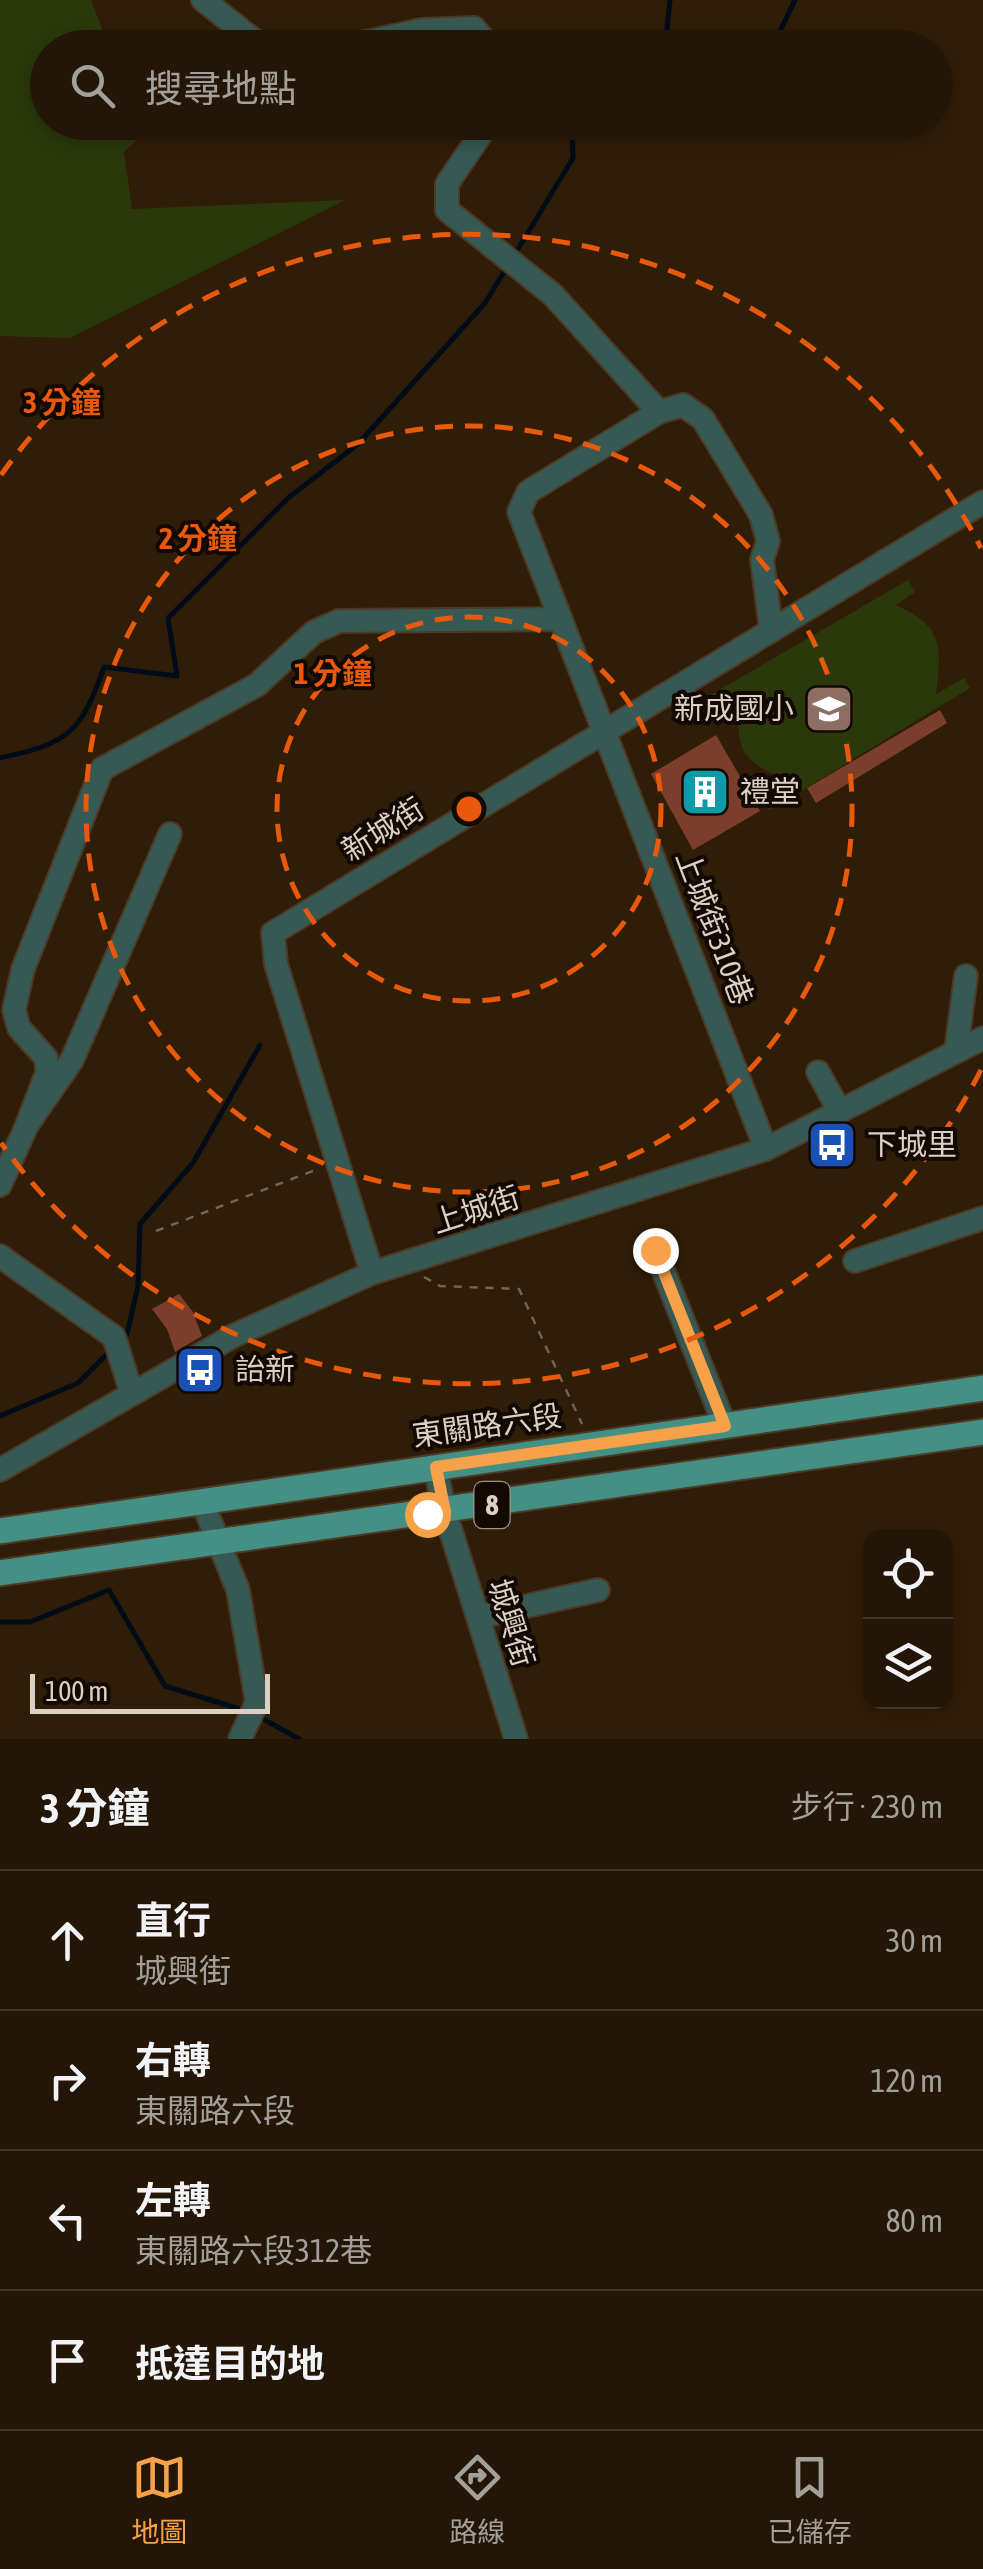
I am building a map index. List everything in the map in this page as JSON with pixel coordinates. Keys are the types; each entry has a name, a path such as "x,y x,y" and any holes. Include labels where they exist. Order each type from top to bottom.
{"main road":[{"name":"東關路六段","path":"0,1531 983,1388"},
{"name":"8","path":"0,1573 983,1432"}],"street":[{"path":"202,0 241,30"},
{"path":"422,30 476,30"},
{"path":"477,140 447,184 447,210 552,295 659,412 683,405 703,419 762,514 768,540 762,560 770,629"},
{"name":"上城街310巷","path":"659,412 528,492 518,512 766,1150"},
{"name":"新城街","path":"372,1274 276,964 273,933 983,502"},
{"path":"0,1185 47,1073 46,1058 19,1028 14,1010 23,969 102,768 257,686 314,632 339,621 560,619"},
{"path":"27,1125 72,1060 170,834"},
{"path":"956,1052 966,976"},
{"name":"上城街","path":"0,1470 233,1336 372,1274 766,1150 983,1038"},
{"path":"818,1072 840,1112"},
{"path":"855,1260 983,1218"},
{"path":"655,1250 725,1426"},
{"path":"0,1256 114,1337 132,1394"},
{"name":"城興街","path":"436,1467 445,1512 516,1739"},
{"path":"202,1501 216,1545 238,1590 257,1702 240,1739"},
{"path":"478,1616 598,1590"}],"path":[{"path":"156,1232 337,1162"},
{"path":"403,1265 440,1286 518,1289 592,1444"}],"green space":[{"path":"0,0 91,0 102,30 30,30 30,140 137,140 124,152 132,209 345,200 70,338 0,336"},
{"path":"908,580 915,592 896,605 923,621 936,639 936,694 964,678 970,688 770,810 760,795 785,780 757,765 744,750 735,700 694,724 685,710"}],"building":[{"path":"940,710 947,723 816,803 807,788"},
{"name":"禮堂","path":"716,735 760,811 693,850 651,774"},
{"path":"179,1294 193,1312 202,1336 175,1352 167,1329 152,1309"}],"waterway":[{"path":"667,30 670,0"},
{"path":"781,30 795,0"},
{"path":"515,254 573,158 572,140"},
{"path":"0,758 42,747 69,732 88,707 104,667 177,676 168,618 288,498 358,444 485,303 507,267"},
{"path":"121,1340 127,1334 138,1286 140,1224 193,1163 260,1045"},
{"path":"0,1416 78,1383 109,1352"},
{"path":"0,1622 30,1622 109,1590 165,1686 243,1710"},
{"path":"258,1716 299,1739"}],"place":[{"name":"新成國小","path":"829,709"},
{"name":"禮堂","path":"705,792"},
{"name":"下城里","path":"832,1145"},
{"name":"詒新","path":"200,1370"}],"route":[{"path":"427,1514 445,1512 436,1467 725,1426 655,1250"}]}
